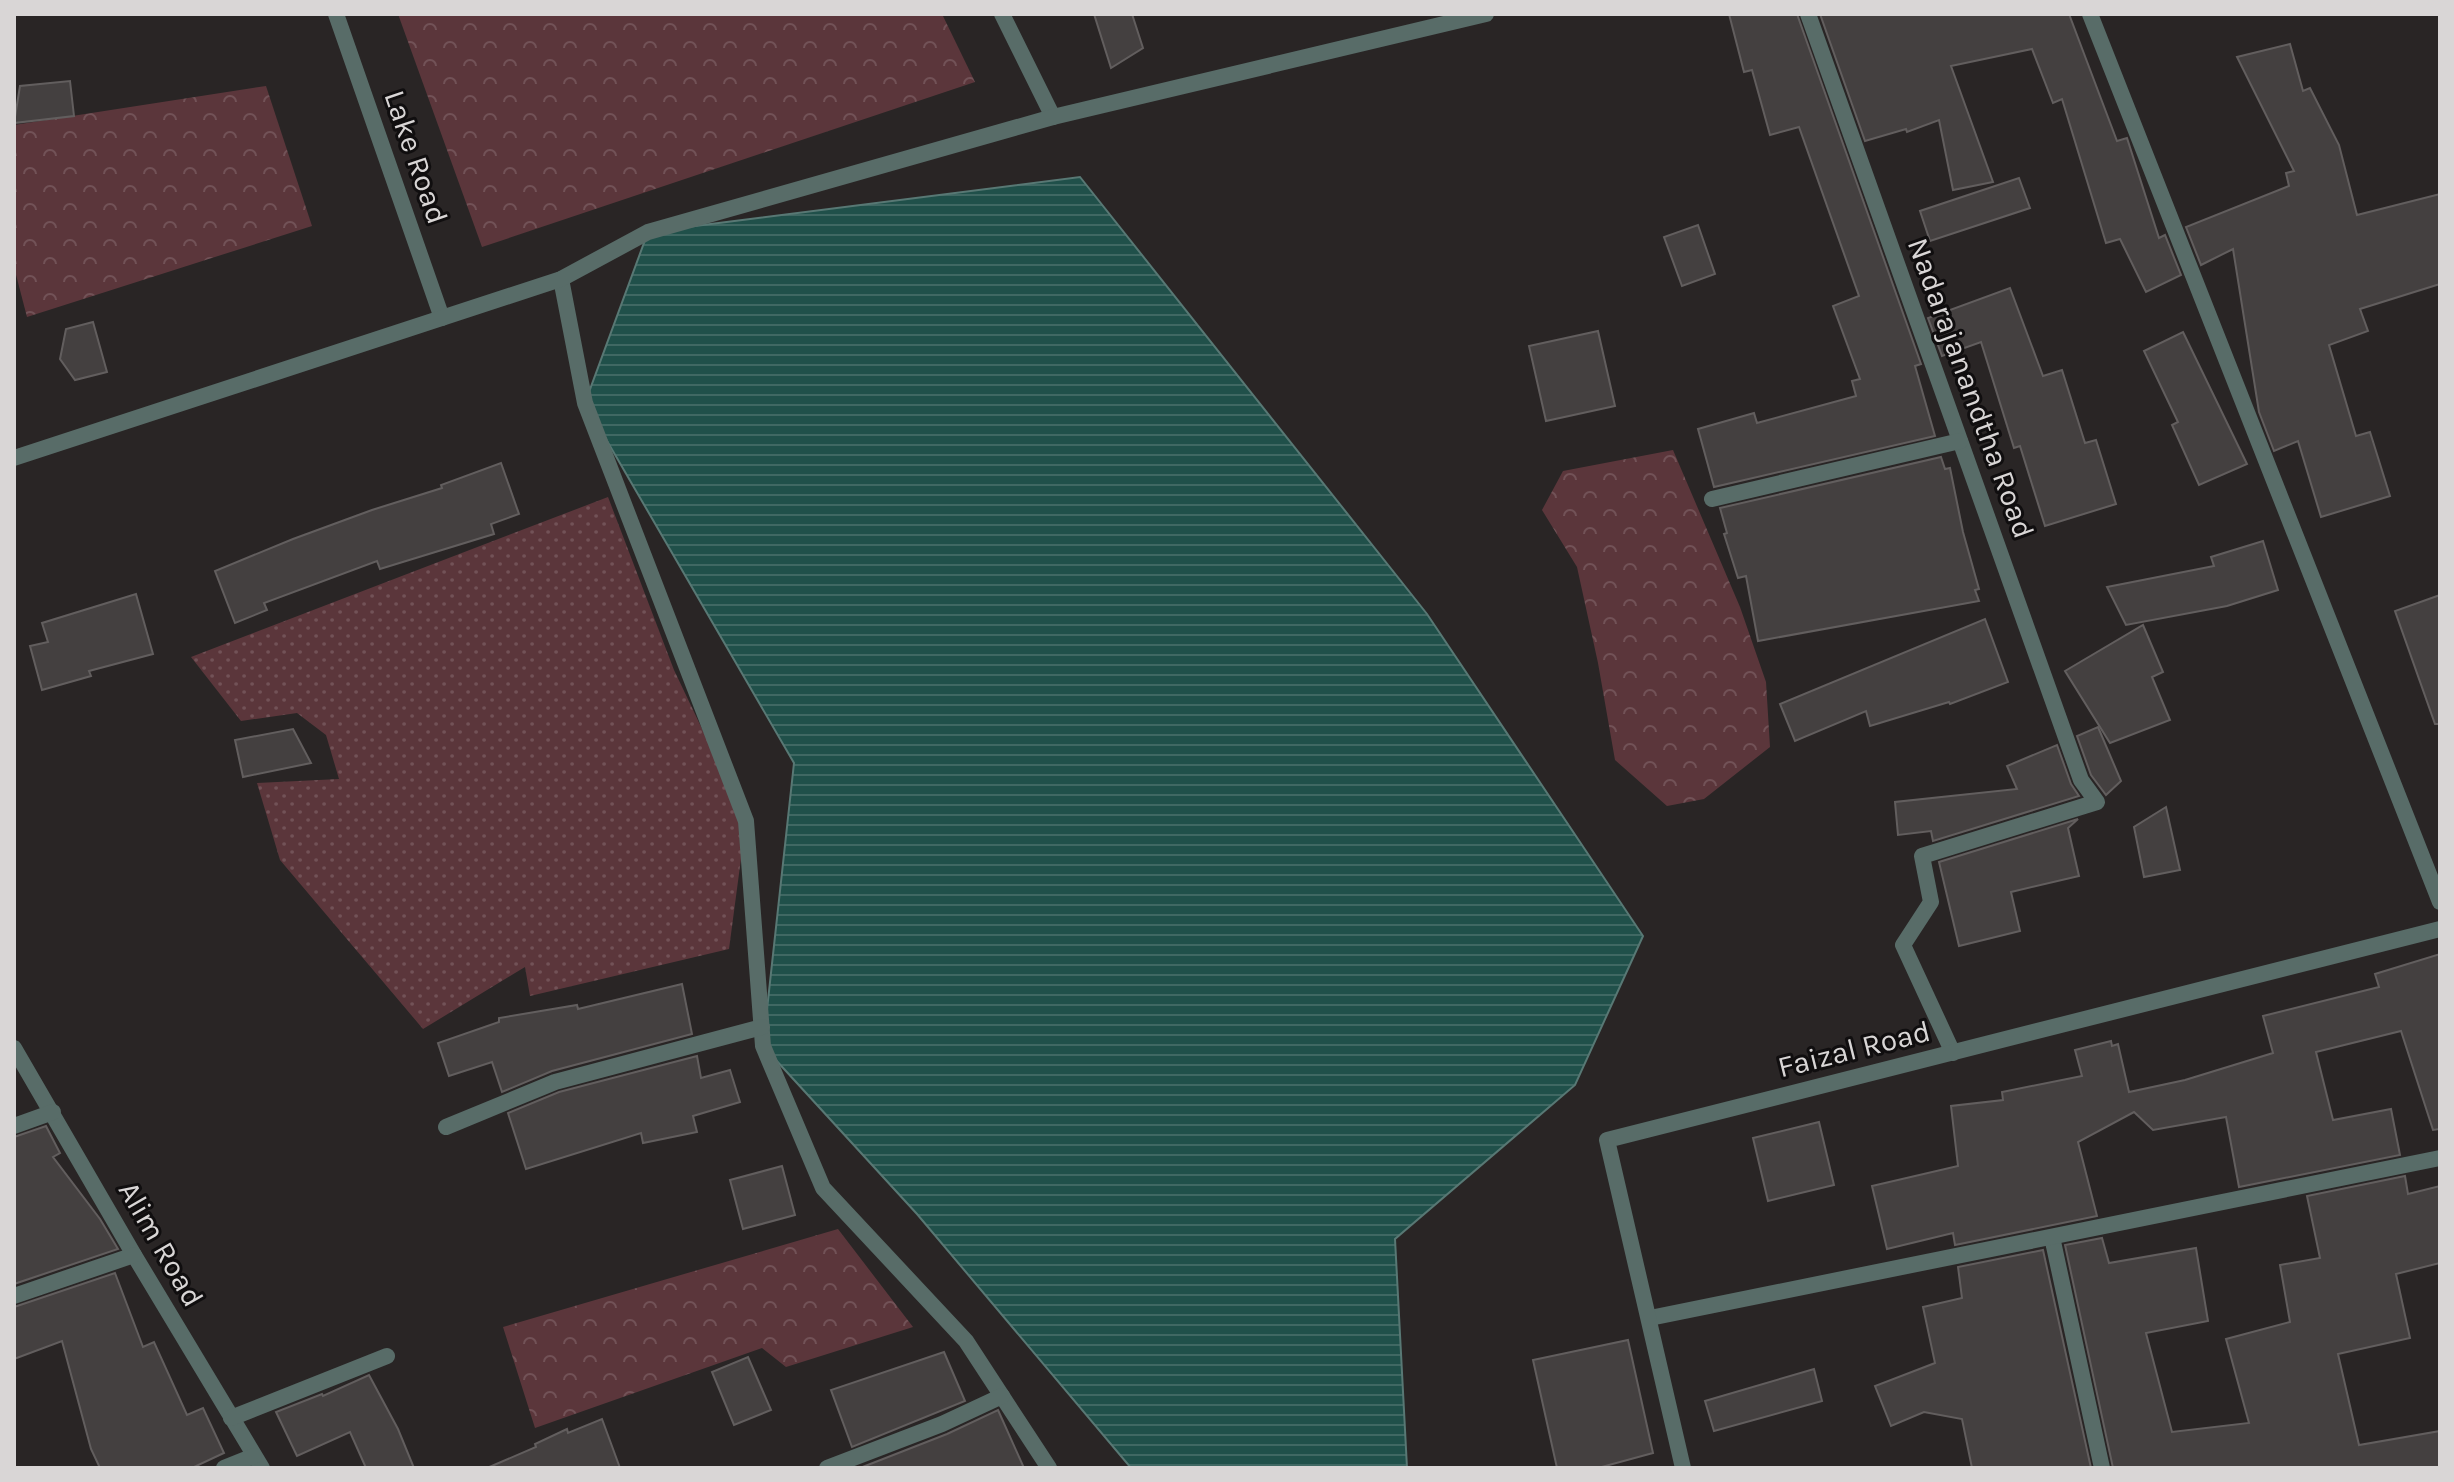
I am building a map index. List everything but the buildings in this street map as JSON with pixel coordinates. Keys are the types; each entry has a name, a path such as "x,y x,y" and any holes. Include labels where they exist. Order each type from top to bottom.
{"street":[{"name":"Lake Road","path":"336,14 442,318"},
{"path":"1002,14 1053,117"},
{"path":"14,458 561,279 648,232 1053,117 1486,14"},
{"name":"Nadarajanandtha Road","path":"1808,14 2081,780 2097,802 1922,856 1931,902 1903,945 1953,1053"},
{"path":"2090,14 2440,902"},
{"path":"561,279 585,403 746,821 763,1046 823,1188 966,1341 1049,1468"},
{"path":"1712,499 1960,441"},
{"name":"Faizal Road","path":"1683,1468 1607,1140 2440,929"},
{"path":"446,1127 555,1082 762,1027"},
{"name":"Alim Road","path":"14,1048 258,1462"},
{"path":"14,1126 53,1112"},
{"path":"1650,1318 2440,1158"},
{"path":"2052,1237 2102,1468"},
{"path":"14,1296 134,1255"},
{"path":"231,1418 387,1356"},
{"path":"827,1468 942,1424 1002,1396"},
{"path":"224,1468 258,1462"}],"green space":[{"path":"398,14 942,14 975,82 482,247"},
{"path":"266,86 312,226 27,317 14,267 14,125"},
{"path":"1673,450 1740,607 1766,682 1770,747 1704,799 1667,806 1615,760 1577,567 1542,510 1563,471"},
{"path":"608,497 674,670 746,821 729,949 530,996 525,967 423,1029 280,860 257,783 339,779 326,735 297,713 241,721 191,657"},
{"path":"838,1229 913,1327 786,1367 762,1348 535,1428 503,1327"}],"water":[{"path":"1080,177 1427,614 1643,936 1575,1085 1395,1239 1407,1468 1131,1468 917,1214 763,1046 794,763 585,403 648,232"}]}
